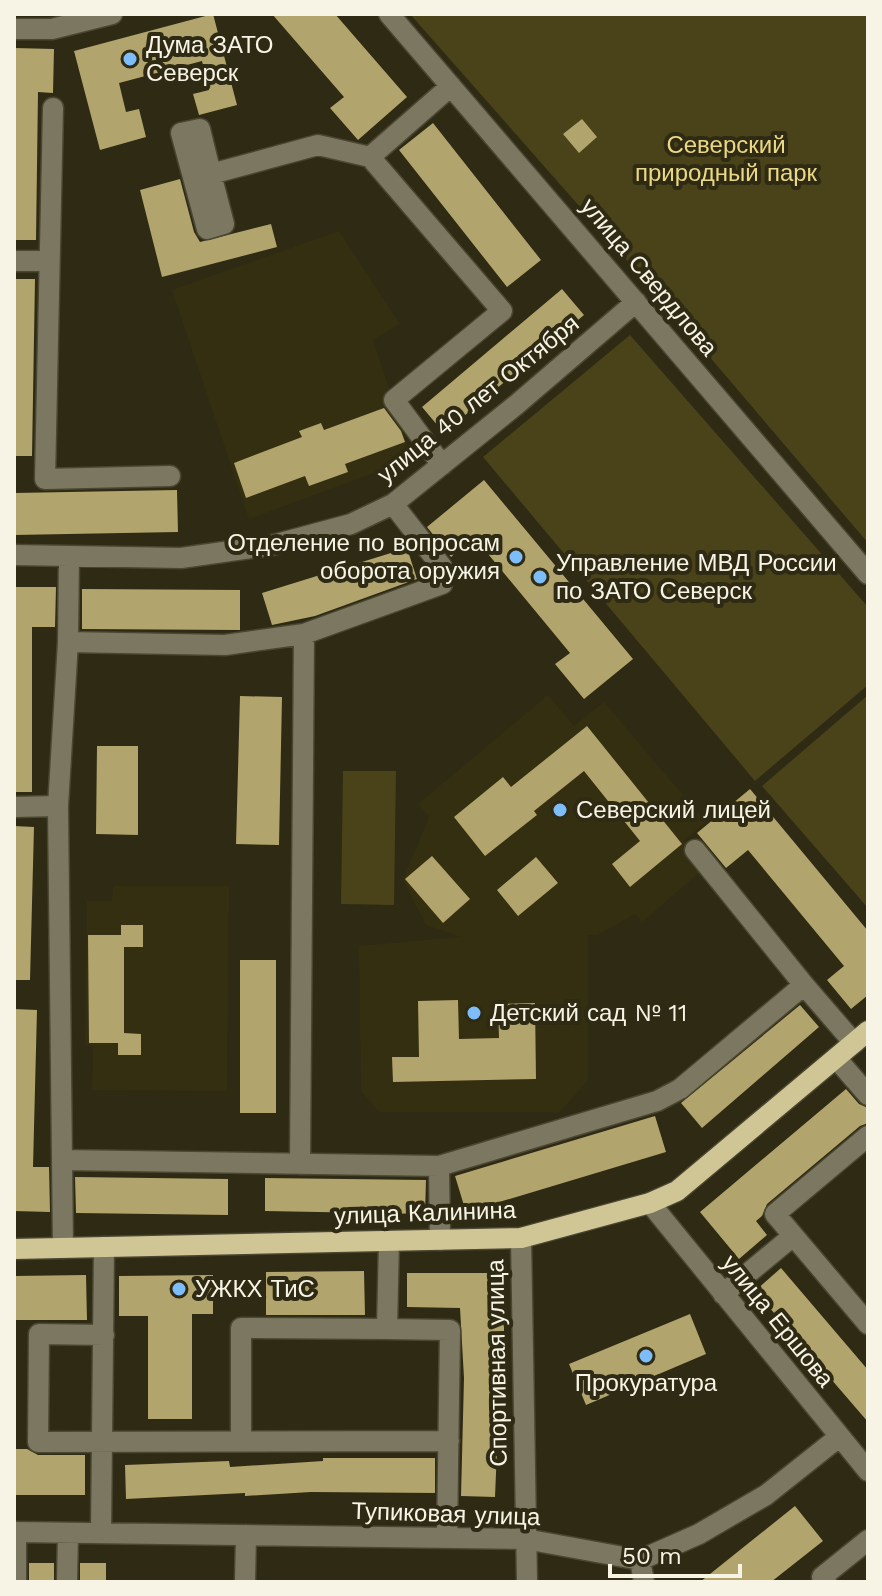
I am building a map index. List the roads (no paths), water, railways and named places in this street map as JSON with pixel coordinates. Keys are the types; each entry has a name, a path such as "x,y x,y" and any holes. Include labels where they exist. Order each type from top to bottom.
{"main road":[{"name":"улица Калинина","path":"14,1249 521,1238 650,1203 677,1191 861,1037"}],"street":[{"path":"14,29 52,29 112,14"},
{"name":"улица Свердлова","path":"389,14 868,574"},
{"path":"370,157 451,86"},
{"path":"53,108 45,479 170,476"},
{"path":"211,174 318,145 370,157 502,311 394,400 442,465"},
{"path":"14,261 48,261"},
{"name":"улица 40 лет Октября","path":"14,555 181,558 273,545 351,524 393,504 636,302"},
{"path":"68,642 225,645 304,634 442,584 442,567 393,504"},
{"path":"63,1248 58,806 68,642 69,556"},
{"path":"300,1164 304,634"},
{"path":"14,807 58,806"},
{"path":"695,850 804,985 861,1037"},
{"path":"63,1160 439,1166 657,1101 680,1089 804,985"},
{"path":"836,1058 868,1095"},
{"path":"868,1136 775,1214 868,1324"},
{"path":"439,1166 440,1240"},
{"name":"улица Ершова","path":"650,1203 868,1471"},
{"path":"723,1294 793,1236"},
{"name":"Спортивная улица","path":"521,1238 527,1582"},
{"path":"387,1329 389,1241"},
{"path":"101,1533 104,1247"},
{"path":"241,1440 241,1328 450,1330 447,1538"},
{"path":"104,1335 39,1334 38,1442 449,1441"},
{"path":"644,1582 640,1560 699,1534 766,1495 839,1437"},
{"path":"15,1532 16,1582"},
{"name":"Тупиковая улица","path":"15,1532 525,1539 640,1560"},
{"path":"67,1582 68,1533"},
{"path":"245,1582 246,1535"},
{"path":"821,1580 868,1540"}],"place":[{"name":"Дума ЗАТО Северск","path":"130,59"},
{"name":"Отделение по вопросам оборота оружия","path":"516,557"},
{"name":"Управление МВД России по ЗАТО Северск","path":"540,577"},
{"name":"Северский лицей","path":"560,810"},
{"name":"Детский сад № 11","path":"474,1013"},
{"name":"УЖКХ ТиС","path":"179,1289"},
{"name":"Прокуратура","path":"646,1356"}],"park label":[{"name":"Северский природный парк","path":"726,159"}]}
